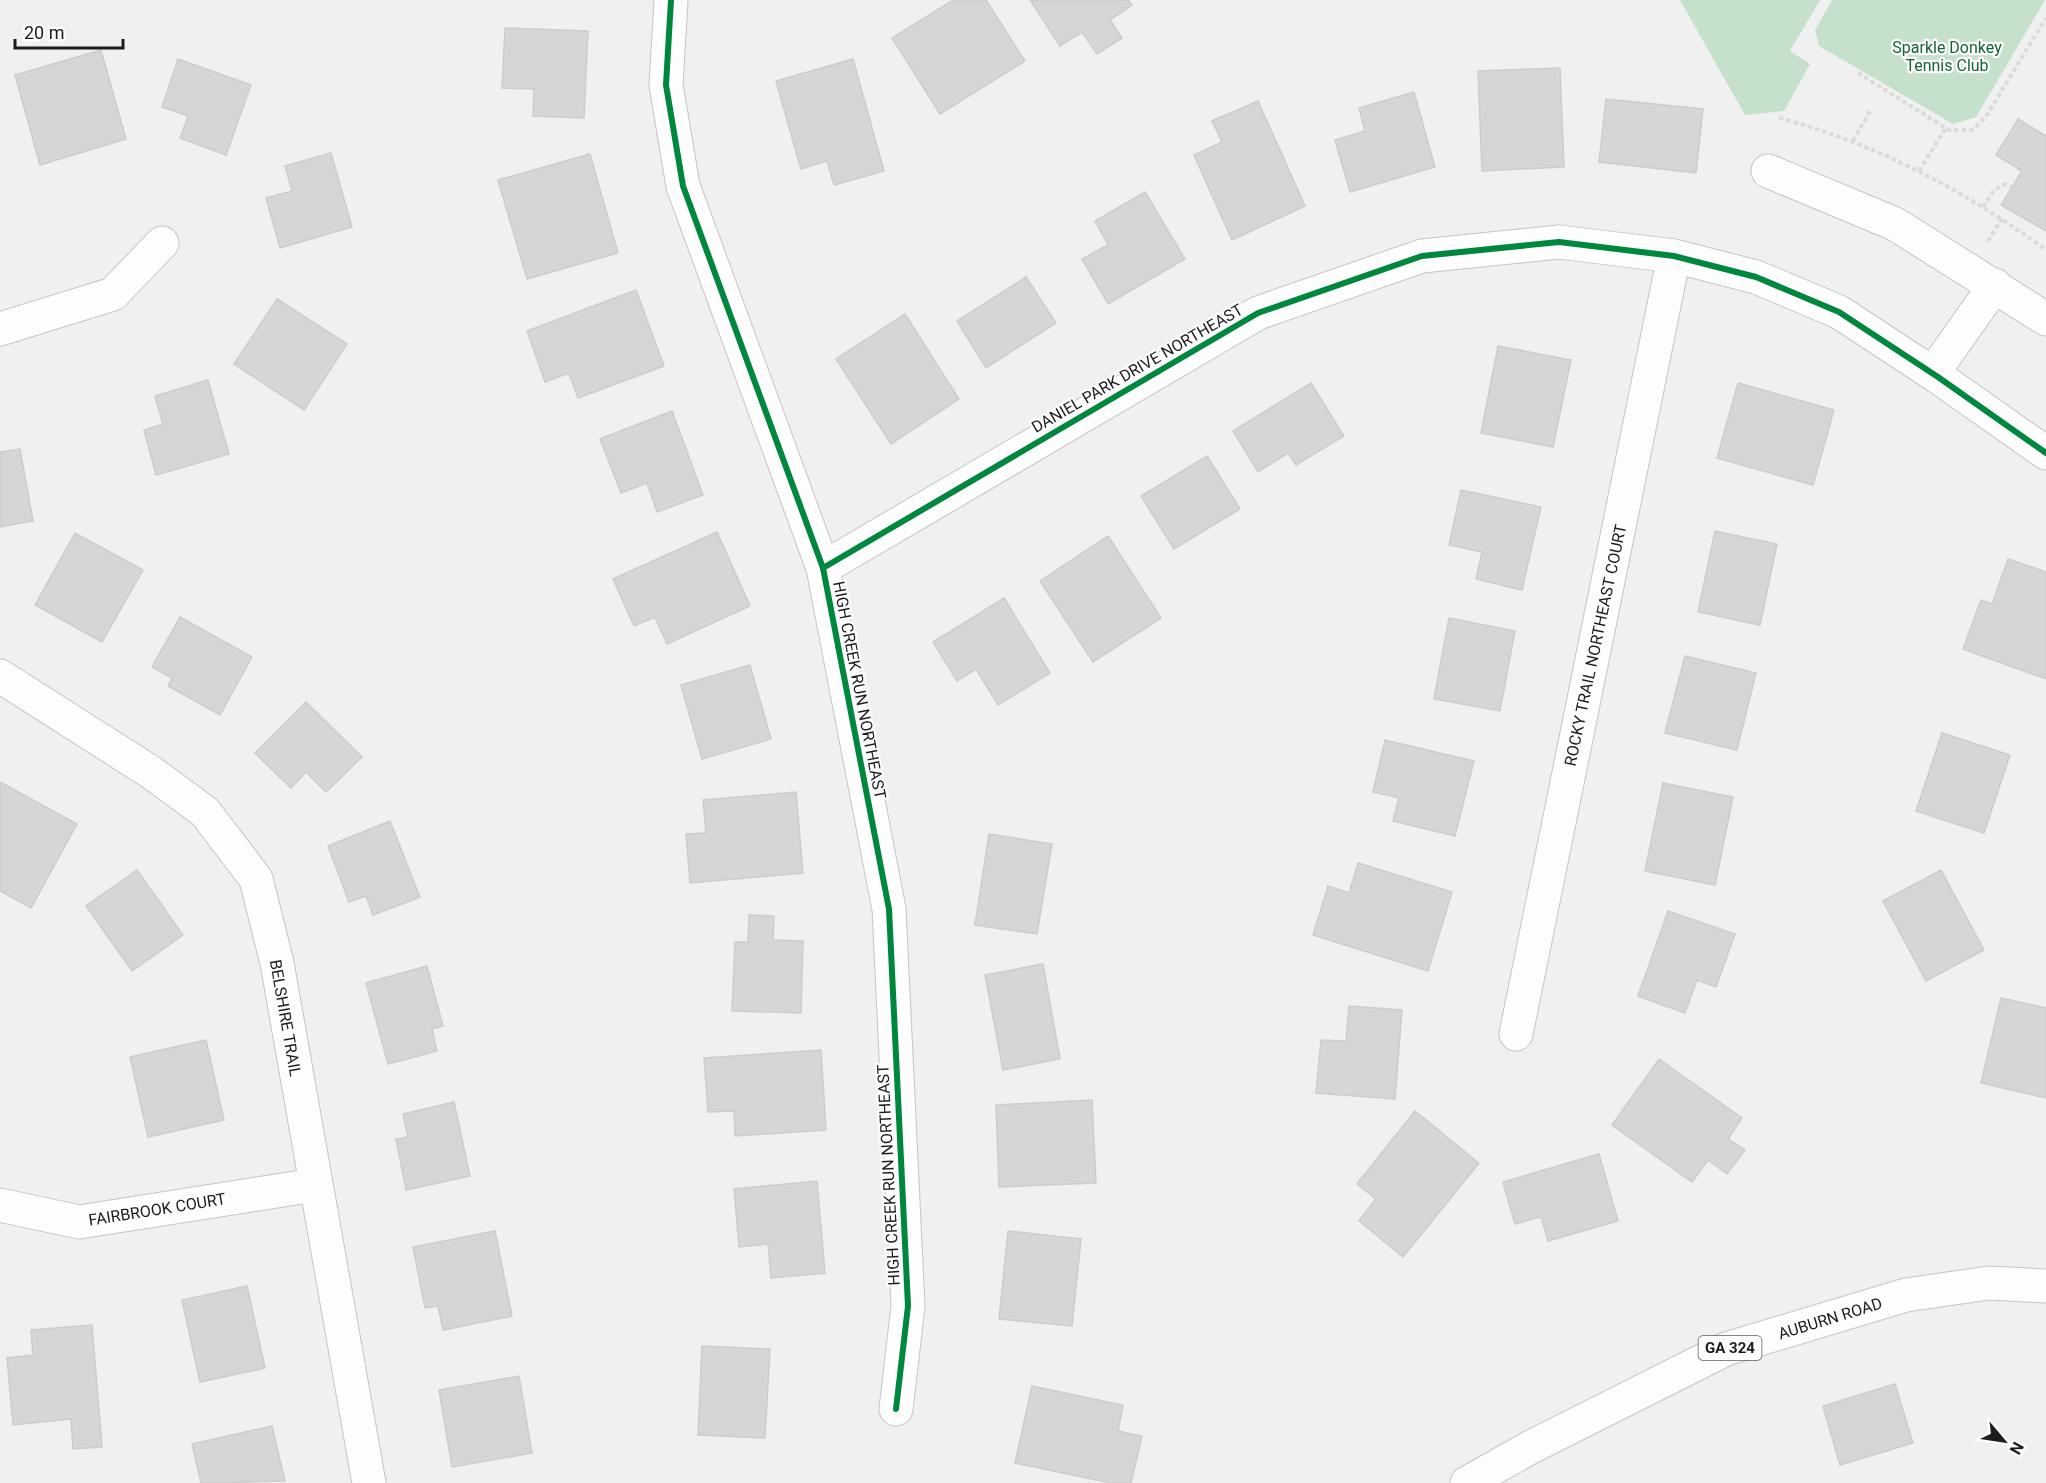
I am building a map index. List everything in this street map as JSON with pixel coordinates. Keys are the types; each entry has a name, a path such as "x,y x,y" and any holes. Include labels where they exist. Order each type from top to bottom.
{"street":[{"name":"HIGH CREEK RUN NORTHEAST","path":"671,0 666,85 683,186 823,568 889,909 908,1306 896,1409"},
{"path":"1768,171 1895,224 2046,319"},
{"name":"DANIEL PARK DRIVE NORTHEAST","path":"823,568 1258,313 1422,256 1559,242 1674,256 1756,277 1839,312 1933,373 2046,453"},
{"path":"0,329 113,294 162,243"},
{"name":"ROCKY TRAIL NORTHEAST COURT","path":"1516,1034 1674,256"},
{"path":"1933,373 1995,285"},
{"name":"BELSHIRE TRAIL","path":"0,676 152,773 206,812 256,879 277,963 369,1483"},
{"name":"FAIRBROOK COURT","path":"0,1205 79,1222 315,1185"},
{"name":"AUBURN ROAD","path":"1467,1483 1529,1448 1726,1349 1906,1295 1989,1282 2046,1286"}],"path":[{"path":"1858,74 1946,128 1958,132 1972,130 1985,118 2046,18"},
{"path":"1853,141 1870,111"},
{"path":"1779,118 1853,141 1919,171 1983,207 2046,249"},
{"path":"1919,171 1946,128"},
{"path":"1983,207 2000,186 2006,184 2012,187"}],"green space":[{"path":"1680,0 1820,0 1790,51 1810,64 1784,111 1745,115"},
{"name":"Sparkle Donkey Tennis Club","path":"1832,0 2045,0 1976,117 1953,124 1819,46 1815,30"}],"building":[{"path":"953,0 986,0 1025,61 940,114 892,38"},
{"path":"1030,0 1128,0 1132,5 1110,20 1122,38 1097,54 1082,32 1060,46"},
{"path":"505,28 588,31 584,118 533,116 534,89 502,88"},
{"path":"101,50 126,139 40,165 15,75"},
{"path":"178,59 251,85 226,155 180,138 188,116 162,107"},
{"path":"853,59 884,171 834,185 827,161 801,169 776,81"},
{"path":"1560,68 1564,167 1482,171 1478,71"},
{"path":"1414,92 1435,167 1350,192 1335,140 1365,131 1359,108"},
{"path":"1606,99 1703,109 1696,173 1599,162"},
{"path":"1258,101 1305,206 1232,240 1194,155 1222,142 1212,121"},
{"path":"2018,119 2046,136 2046,231 2001,205 2022,171 1996,155"},
{"path":"331,153 352,227 280,248 266,198 292,191 285,166"},
{"path":"590,154 618,253 527,279 498,180"},
{"path":"1145,192 1185,259 1108,304 1082,259 1108,245 1095,221"},
{"path":"1026,277 1056,323 986,368 957,321"},
{"path":"636,290 664,366 578,398 569,373 545,382 527,331"},
{"path":"277,299 347,344 304,410 234,364"},
{"path":"905,314 959,399 891,444 836,359"},
{"path":"1498,346 1571,360 1553,447 1481,433"},
{"path":"208,380 229,454 156,475 144,430 163,424 155,396"},
{"path":"1311,383 1344,436 1296,465 1288,453 1258,472 1233,431"},
{"path":"1738,383 1834,410 1813,485 1717,458"},
{"path":"672,411 703,495 657,512 647,483 621,493 600,439"},
{"path":"20,449 33,521 0,527 0,452"},
{"path":"1207,456 1240,509 1174,549 1141,496"},
{"path":"1461,490 1541,507 1522,590 1476,579 1482,552 1449,545"},
{"path":"1715,531 1777,544 1760,625 1698,612"},
{"path":"717,532 750,606 667,644 655,617 634,626 613,579"},
{"path":"75,533 143,570 102,642 35,605"},
{"path":"1108,536 1161,618 1093,662 1040,581"},
{"path":"2008,559 2046,572 2046,679 1963,649 1981,600 1992,604"},
{"path":"1004,598 1050,673 998,705 976,669 957,681 933,642"},
{"path":"180,617 252,657 220,715 168,686 172,678 152,667"},
{"path":"1449,618 1515,631 1500,711 1434,699"},
{"path":"1685,656 1756,673 1737,750 1665,733"},
{"path":"750,665 771,739 702,759 681,685"},
{"path":"306,702 362,757 326,792 306,772 291,788 255,753"},
{"path":"1942,733 2010,755 1984,833 1916,811"},
{"path":"1385,740 1474,761 1455,836 1393,821 1399,798 1373,792"},
{"path":"0,782 77,824 31,908 0,891"},
{"path":"1663,783 1733,797 1715,885 1645,871"},
{"path":"796,792 803,873 690,883 686,834 706,833 703,800"},
{"path":"390,821 420,897 373,915 366,896 349,902 328,846"},
{"path":"989,834 1052,844 1037,934 975,925"},
{"path":"1358,863 1452,892 1428,971 1313,935 1328,886 1349,893"},
{"path":"137,870 183,935 132,971 86,906"},
{"path":"1941,870 1984,950 1926,981 1883,901"},
{"path":"1668,911 1735,934 1716,987 1697,980 1685,1013 1638,996"},
{"path":"749,915 774,916 773,940 803,941 801,1013 732,1011 735,942 748,942"},
{"path":"1043,964 1060,1059 1003,1070 985,975"},
{"path":"427,966 443,1026 432,1029 437,1051 388,1064 366,983"},
{"path":"2001,998 2046,1008 2046,1098 1981,1083"},
{"path":"1349,1006 1402,1010 1395,1099 1316,1093 1321,1040 1346,1041"},
{"path":"206,1040 224,1120 148,1137 130,1057"},
{"path":"821,1050 826,1130 735,1136 734,1111 708,1112 704,1058"},
{"path":"1659,1059 1742,1118 1728,1139 1745,1150 1727,1174 1708,1160 1692,1182 1612,1125"},
{"path":"1092,1100 1096,1183 999,1187 996,1105"},
{"path":"454,1102 470,1176 406,1190 396,1139 408,1137 403,1114"},
{"path":"1415,1111 1479,1163 1403,1257 1359,1221 1376,1199 1357,1184"},
{"path":"1599,1154 1618,1221 1548,1241 1541,1217 1515,1224 1503,1182"},
{"path":"817,1181 825,1273 771,1278 768,1244 739,1247 734,1189"},
{"path":"495,1231 512,1316 443,1330 438,1306 425,1308 413,1247"},
{"path":"1008,1231 1081,1239 1072,1326 999,1319"},
{"path":"247,1286 265,1368 200,1382 182,1300"},
{"path":"92,1325 102,1447 73,1449 71,1419 13,1425 7,1358 33,1355 31,1330"},
{"path":"702,1346 770,1349 765,1438 698,1435"},
{"path":"519,1376 532,1453 452,1467 439,1390"},
{"path":"1895,1384 1913,1443 1840,1465 1823,1406"},
{"path":"1032,1386 1123,1405 1118,1431 1142,1436 1131,1483 1111,1483 1015,1463"},
{"path":"272,1426 285,1481 201,1483 192,1444"}],"cycle path":[{"path":"671,0 666,85 683,186 823,568 889,909 908,1306 896,1409"},
{"path":"823,568 1258,313 1422,256 1559,242 1674,256 1756,277 1839,312 1938,377 2046,453"}]}
